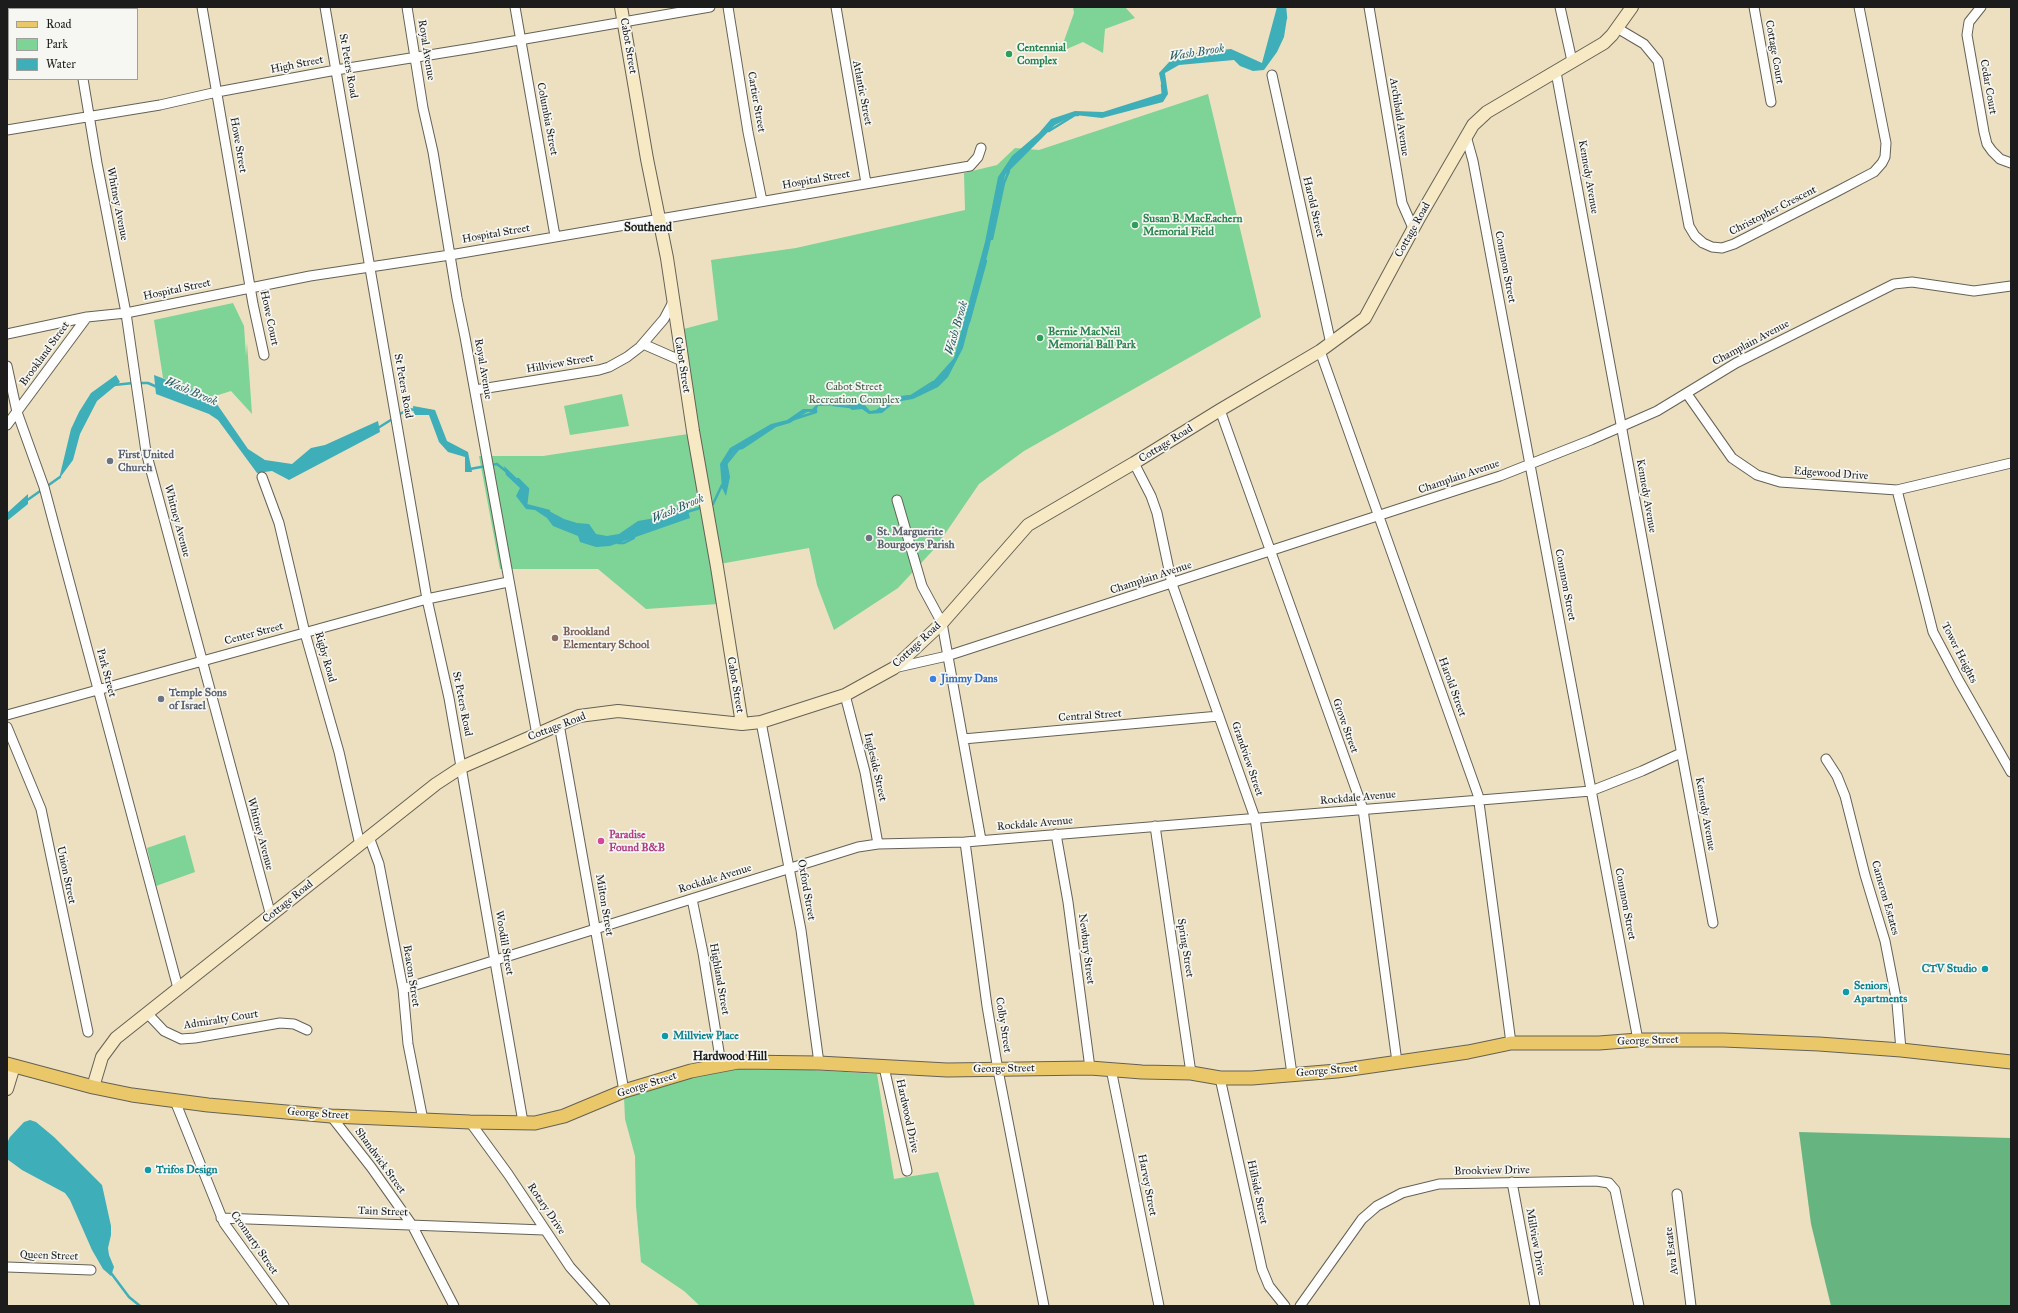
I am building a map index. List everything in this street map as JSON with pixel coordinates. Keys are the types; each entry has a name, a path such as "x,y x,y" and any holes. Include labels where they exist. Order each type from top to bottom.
{"main road":[{"name":"Cabot Street","path":"621,7 658,219 667,258 682,361 742,724"},
{"name":"Cottage Road","path":"93,1088 100,1062 108,1047 116,1038 436,784 462,768 579,716 618,710 742,724 761,722 845,695 894,668 942,623 1028,525 1320,351 1365,318 1413,228 1473,125 1487,112 1604,43 1632,7"},
{"name":"George Street","path":"11,1065 93,1088 175,1101 331,1116 470,1122 535,1123 564,1116 624,1091 691,1071 721,1064 738,1062 819,1063 933,1070 1090,1068 1142,1072 1191,1073 1220,1078 1252,1078 1336,1071 1468,1052 1510,1043 1599,1043 1638,1040 1722,1040 1901,1050 2011,1062"},
{"path":"7,1089 11,1065"}],"street":[{"name":"Howe Street","path":"202,7 250,287"},
{"name":"St Peters Road","path":"325,7 427,599 449,698 462,768"},
{"name":"Royal Avenue","path":"407,7 536,734"},
{"name":"Columbia Street","path":"515,7 554,236"},
{"name":"High Street","path":"7,130 89,115 160,105 217,92 336,70 415,58 710,7"},
{"name":"Cartier Street","path":"728,7 747,124 762,201"},
{"name":"Atlantic Street","path":"836,7 866,183"},
{"name":"Archibald Avenue","path":"1369,7 1402,204 1413,228"},
{"path":"1560,7 1572,61"},
{"name":"Cottage Court","path":"1754,7 1770,102"},
{"name":"Christopher Crescent","path":"1617,28 1644,44 1658,61 1690,226 1695,236 1703,243 1712,247 1722,248 1734,244 1874,172 1882,163 1885,157 1886,143 1858,7"},
{"name":"Cedar Court","path":"1981,7 1969,22 1967,35 1984,132 1987,144 1992,151 2000,159 2011,163"},
{"name":"Kennedy Avenue","path":"1556,72 1713,924"},
{"name":"Harold Street","path":"1272,76 1331,344"},
{"name":"Whitney Avenue","path":"83,80 126,313 146,452 270,916"},
{"name":"Common Street","path":"1466,136 1473,161 1638,1040"},
{"name":"Hospital Street","path":"7,334 87,317 126,313 250,287 370,266 450,255 970,166 978,157 981,148"},
{"name":"Champlain Avenue","path":"894,668 947,656 1172,584 1379,517 1530,464 1622,428 1657,411 1736,363 1894,284 1912,282 1974,291 2011,286"},
{"name":"Howe Court","path":"250,287 264,354"},
{"name":"Hillview Street","path":"474,390 599,370 623,360 643,344 664,319 673,302"},
{"name":"Brookland Street","path":"7,425 87,317"},
{"path":"643,344 682,361"},
{"name":"Harold Street","path":"1320,351 1479,800 1510,1043"},
{"name":"Park Street","path":"7,366 17,412 44,487 178,988"},
{"name":"Edgewood Drive","path":"1686,394 1728,454 1757,475 1780,482 1897,490 2011,463"},
{"name":"Grove Street","path":"1220,410 1363,809 1397,1062"},
{"name":"Grandview Street","path":"1134,463 1151,496 1161,525 1172,584 1255,818 1292,1074"},
{"name":"Rigby Road","path":"262,477 279,523 305,633 365,841"},
{"name":"Tower Heights","path":"1897,490 1918,581 1933,632 2011,772"},
{"path":"897,500 922,586 942,623 981,840"},
{"name":"Center Street","path":"7,715 427,599 508,582"},
{"name":"Ingleside Street","path":"845,695 865,772 878,844"},
{"name":"Central Street","path":"963,739 1219,716"},
{"name":"Oxford Street","path":"761,722 801,930 819,1063"},
{"name":"Milton Street","path":"560,724 624,1091"},
{"name":"Union Street","path":"7,727 40,803 88,1032"},
{"name":"Rockdale Avenue","path":"403,989 858,847 878,844 965,842 1591,791 1642,771 1681,753"},
{"name":"Cameron Estates","path":"1826,759 1837,776 1845,796 1885,941 1897,1003 1901,1050"},
{"name":"Woodill Street","path":"462,768 523,1122"},
{"name":"Spring Street","path":"1155,826 1191,1073"},
{"name":"Newbury Street","path":"1056,834 1068,902 1090,1068"},
{"name":"Beacon Street","path":"365,841 379,864 403,989 408,1044 422,1120"},
{"name":"Colby Street","path":"965,842 987,1006 1044,1306"},
{"name":"Highland Street","path":"692,899 703,953 721,1064"},
{"name":"Admiralty Court","path":"147,1013 164,1031 180,1039 195,1038 280,1023 294,1024 307,1030"},
{"name":"Hardwood Drive","path":"884,1066 907,1171"},
{"name":"Harvey Street","path":"1111,1070 1159,1306"},
{"name":"Hillside Street","path":"1220,1078 1262,1270 1269,1286 1284,1306"},
{"name":"Cromarty Street","path":"175,1101 221,1218 284,1306"},
{"name":"Shandwick Street","path":"331,1116 372,1167 412,1225 454,1306"},
{"name":"Rotary Drive","path":"470,1122 508,1174 570,1267 601,1305"},
{"name":"Brookview Drive","path":"1300,1306 1352,1232 1370,1212 1386,1200 1407,1191 1434,1184 1596,1180 1612,1184 1616,1192 1640,1306"},
{"name":"Millview Drive","path":"1512,1182 1535,1306"},
{"name":"Ava Estate","path":"1677,1194 1691,1306"},
{"name":"Tain Street","path":"221,1218 544,1230"},
{"name":"Queen Street","path":"7,1267 91,1270"}],"green space":[{"path":"1073,7 1125,7 1135,18 1105,29 1103,53 1083,42 1060,52 1074,13"},
{"name":"Cabot Street Recreation Complex","path":"1208,94 1261,317 1024,451 979,484 936,547 898,588 834,630 817,585 809,548 714,565 718,604 646,609 598,569 500,569 479,456 543,456 688,434 672,332 718,320 711,260 796,248 965,210 964,173 997,165 1015,148 1039,150"},
{"path":"233,303 244,326 246,356 247,343 252,414 231,391 212,397 163,378 154,320"},
{"path":"622,394 629,426 570,435 564,406"},
{"path":"185,835 195,872 156,886 147,848"},
{"path":"723,1069 812,1070 877,1074 894,1179 938,1172 975,1306 700,1306 684,1291 641,1262 636,1206 635,1156 625,1119 624,1097 702,1072"},
{"path":"1799,1132 2011,1138 2011,1306 1831,1306 1811,1224"}],"water":[{"path":"1277,7 1285,7 1287,18 1284,37 1277,52 1264,70 1253,71 1240,66 1234,60 1179,65 1165,73 1168,94 1163,102 1102,118 1075,115 1055,125 1005,175 989,249 963,348 948,377 938,387 913,399 895,402 882,413 869,414 862,409 852,410 846,405 818,406 816,412 807,412 790,423 776,427 743,449 735,451 727,461 730,477 726,496 722,488 720,464 730,448 771,424 787,420 803,409 812,409 818,403 845,400 854,404 863,403 870,411 882,409 893,398 911,396 929,386 954,358 985,242 998,177 1012,156 1039,133 1051,119 1075,111 1103,112 1163,93 1159,73 1171,60 1200,52 1231,49 1262,63"},
{"path":"116,375 120,382 97,401 80,434 73,460 59,479 71,429 79,412 91,393"},
{"path":"154,375 212,397 248,449 265,460 292,464 311,448 325,445 378,421 380,432 289,480 272,471 257,473 218,420 209,414 156,394"},
{"path":"413,406 435,410 447,441 468,452 472,472 465,472 465,457 448,452 439,442 429,415 414,415"},
{"path":"504,466 528,489 527,505 549,511 564,519 577,523 589,524 596,534 607,536 619,534 638,521 655,518 672,509 687,506 690,518 610,546 596,547 580,542 578,536 553,526 547,518 535,510 526,509 516,496 520,488 506,475"},
{"path":"28,494 28,504 7,521 7,513"},
{"path":"30,1120 36,1122 54,1137 102,1185 111,1226 111,1235 108,1248 114,1267 111,1276 103,1269 92,1250 70,1200 65,1193 22,1170 7,1159 7,1143 10,1137 24,1122"}],"waterway":[{"name":"Wash Brook","path":"1285,7 1286,18"},
{"name":"Wash Brook","path":"1162,85 1163,96"},
{"name":"Wash Brook","path":"1049,131 1075,115 1078,115"},
{"name":"Wash Brook","path":"992,239 1004,183 1009,171"},
{"name":"Wash Brook","path":"969,322 986,261"},
{"name":"Wash Brook","path":"877,411 893,398 911,396 933,382"},
{"name":"Wash Brook","path":"114,385 133,383"},
{"name":"Wash Brook","path":"138,383 148,383 157,387"},
{"name":"Wash Brook","path":"833,405 850,407"},
{"name":"Wash Brook","path":"398,415 409,409 415,410"},
{"name":"Wash Brook","path":"794,419 816,412 816,410"},
{"name":"Wash Brook","path":"378,428 394,418"},
{"name":"Wash Brook","path":"726,464 739,448"},
{"name":"Wash Brook","path":"470,469 497,464 507,472"},
{"name":"Wash Brook","path":"26,501 60,477"},
{"name":"Wash Brook","path":"518,479 528,489 526,505 549,511"},
{"name":"Wash Brook","path":"710,505 713,504 722,485"},
{"name":"Wash Brook","path":"687,512 703,507"},
{"name":"Wash Brook","path":"618,543 624,543 634,538"},
{"path":"111,1273 129,1297 140,1306"}],"place":[{"name":"Centennial Complex","path":"1009,54"},
{"name":"Susan B. MacEachern Memorial Field","path":"1135,225"},
{"name":"Bernie MacNeil Memorial Ball Park","path":"1040,338"},
{"name":"First United Church","path":"110,461"},
{"name":"St. Marguerite Bourgoeys Parish","path":"869,538"},
{"name":"Brookland Elementary School","path":"555,638"},
{"name":"Jimmy Dans","path":"933,679"},
{"name":"Temple Sons of Israel","path":"161,699"},
{"name":"Paradise Found B&B","path":"601,841"},
{"name":"CTV Studio","path":"1985,969"},
{"name":"Seniors Apartments","path":"1846,992"},
{"name":"Millview Place","path":"665,1036"},
{"name":"Trifos Design","path":"148,1170"}],"district":[{"name":"Southend","path":"648,228"},
{"name":"Hardwood Hill","path":"730,1057"}]}
